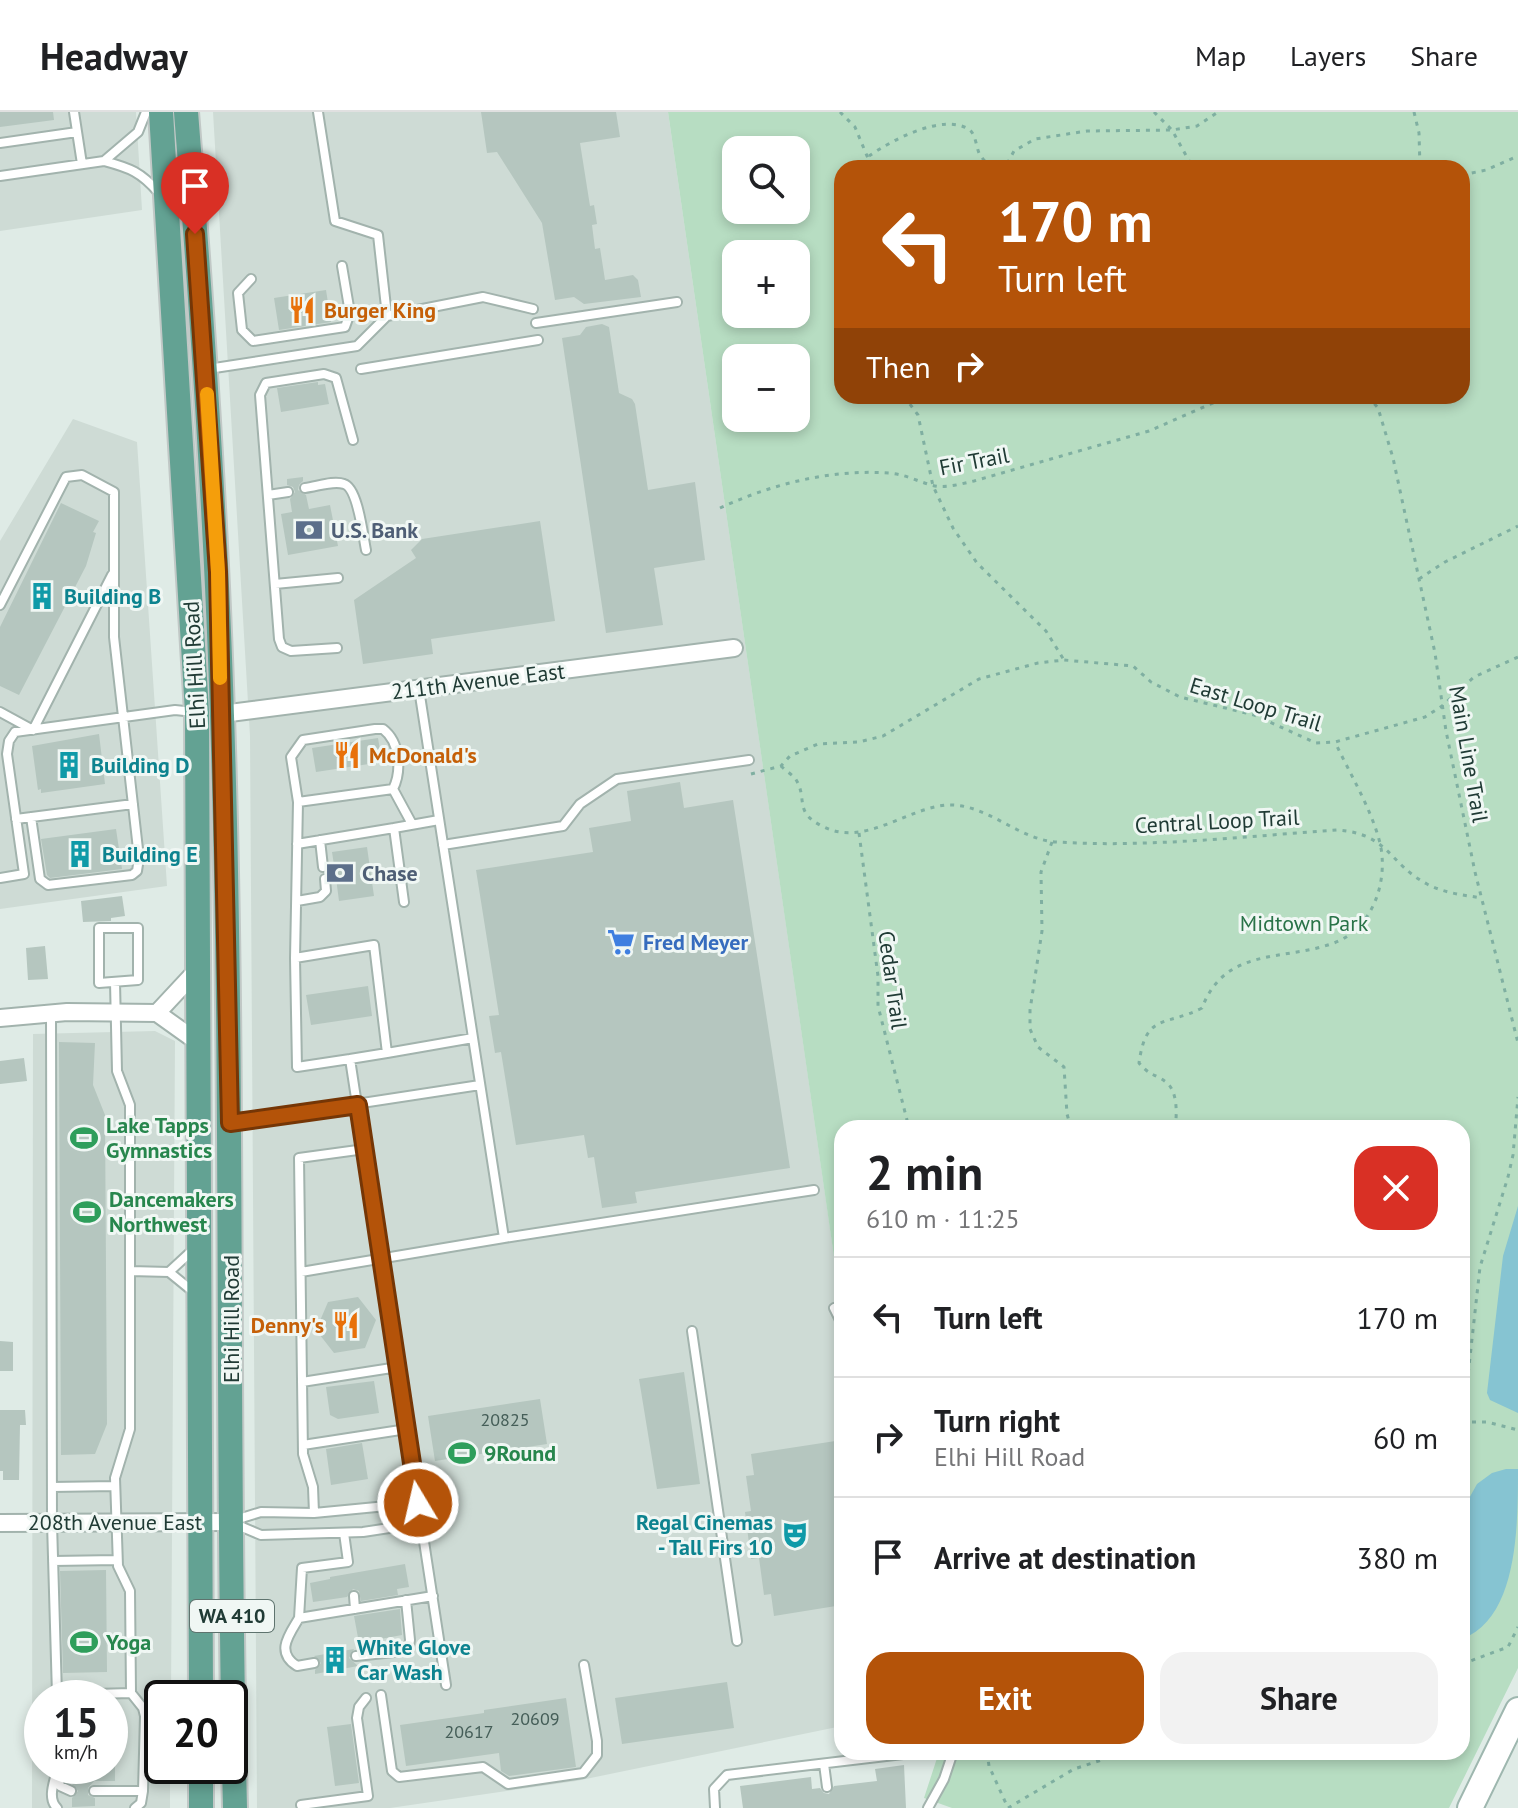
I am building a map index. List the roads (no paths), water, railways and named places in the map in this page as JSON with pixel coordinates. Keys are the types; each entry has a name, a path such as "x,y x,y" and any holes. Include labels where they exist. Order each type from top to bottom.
{"main road":[{"name":"Elhi Hill Road","path":"161,112 197,712 201,1680"},
{"name":"Elhi Hill Road","path":"186,112 218,572 230,1123 230,1522 235,1808"},
{"path":"1470,1808 1518,1710"},
{"path":"201,1784 201,1808"}],"street":[{"name":"211th Avenue East","path":"222,714 734,648"},
{"path":"157,1013 198,969"},
{"path":"0,1018 51,1013 157,1013 199,1043"},
{"name":"208th Avenue East","path":"0,1523 230,1522"}],"lane":[{"path":"74,112 82,164"},
{"path":"104,161 138,132 146,112"},
{"path":"318,112 335,221 378,235 387,316"},
{"path":"0,143 77,132"},
{"path":"0,176 104,161 144,176 166,201"},
{"path":"251,279 238,293 242,330 253,341 345,327 350,313 342,266"},
{"path":"206,369 357,346 387,316 483,297 533,309"},
{"path":"536,323 677,302"},
{"path":"361,369 538,340"},
{"path":"337,648 291,651 282,647 260,395 266,383 324,374 336,378 353,440"},
{"path":"0,605 66,477 82,475 114,492 114,637 139,858 137,871 132,875 48,885 40,879 31,817"},
{"path":"305,488 342,483 349,486 355,497 366,550"},
{"path":"268,495 288,492"},
{"path":"33,730 114,570"},
{"path":"275,584 338,578"},
{"path":"419,689 504,1238"},
{"path":"0,878 24,874 7,754 9,741 15,732 175,710 222,714"},
{"path":"0,712 33,730"},
{"path":"393,789 399,777 394,741 383,729 303,740 291,757 298,802 295,958 297,1067 473,1038"},
{"path":"443,845 563,826 580,804 617,779 749,760"},
{"path":"393,789 412,824"},
{"path":"298,802 393,789"},
{"path":"16,819 133,804"},
{"path":"297,844 439,820"},
{"path":"394,828 404,902"},
{"path":"320,840 323,867"},
{"path":"297,901 320,897 326,891 325,879"},
{"path":"99,928 138,928 138,980 115,982 99,983 99,928"},
{"path":"295,958 374,945 387,1053"},
{"path":"115,982 117,1071 130,1105 130,1429 115,1478 117,1560 130,1591 131,1693 143,1708 144,1720"},
{"path":"51,1013 52,1523 57,1680"},
{"path":"350,1059 446,1685"},
{"path":"230,1123 480,1085"},
{"path":"314,1513 313,1487 303,1454 299,1158 365,1149"},
{"path":"301,1272 814,1190"},
{"path":"169,1272 199,1245"},
{"path":"130,1271 169,1272 199,1297"},
{"path":"692,1331 737,1641"},
{"path":"302,1382 398,1367"},
{"path":"303,1445 407,1429"},
{"path":"52,1487 115,1486"},
{"path":"230,1522 261,1512 314,1513 418,1503"},
{"path":"230,1522 261,1535 344,1533 422,1523"},
{"path":"344,1533 350,1573"},
{"path":"53,1561 117,1560"},
{"path":"314,1663 297,1666 289,1661 285,1652 284,1643 299,1618 302,1568 348,1562"},
{"path":"354,1596 355,1609"},
{"path":"299,1618 433,1596"},
{"path":"356,1656 394,1652 409,1646 406,1600"},
{"path":"381,1695 392,1771 399,1777 483,1767 508,1784 583,1773 597,1755 584,1665"},
{"path":"301,1805 368,1796 357,1718 359,1707 366,1698"},
{"path":"715,1808 714,1789 727,1775 856,1760"},
{"path":"928,1808 950,1760"},
{"path":"824,1764 827,1787"},
{"path":"135,1808 141,1803 144,1774"},
{"path":"53,1784 51,1795 57,1808"},
{"path":"60,1784 71,1791"},
{"path":"94,1791 143,1791"}],"water":[{"path":"1518,1206 1518,1413 1490,1400 1487,1393 1503,1256"},
{"path":"1518,1469 1515,1542 1511,1568 1494,1612 1470,1634 1470,1497 1477,1484 1492,1473"}],"place":[{"name":"Burger King","path":"302,310"},
{"name":"U.S. Bank","path":"309,530"},
{"name":"Building B","path":"42,596"},
{"name":"McDonald's","path":"347,755"},
{"name":"Building D","path":"69,765"},
{"name":"Building E","path":"80,854"},
{"name":"Chase","path":"340,873"},
{"name":"Fred Meyer","path":"621,942"},
{"name":"Lake Tapps Gymnastics","path":"84,1138"},
{"name":"Dancemakers Northwest","path":"87,1212"},
{"name":"Denny's","path":"346,1325"},
{"name":"9Round","path":"462,1453"},
{"name":"Regal Cinemas - Tall Firs 10","path":"795,1535"},
{"name":"Yoga","path":"84,1642"},
{"name":"White Glove Car Wash","path":"335,1660"}],"park label":[{"name":"Midtown Park","path":"1304,923"}]}
